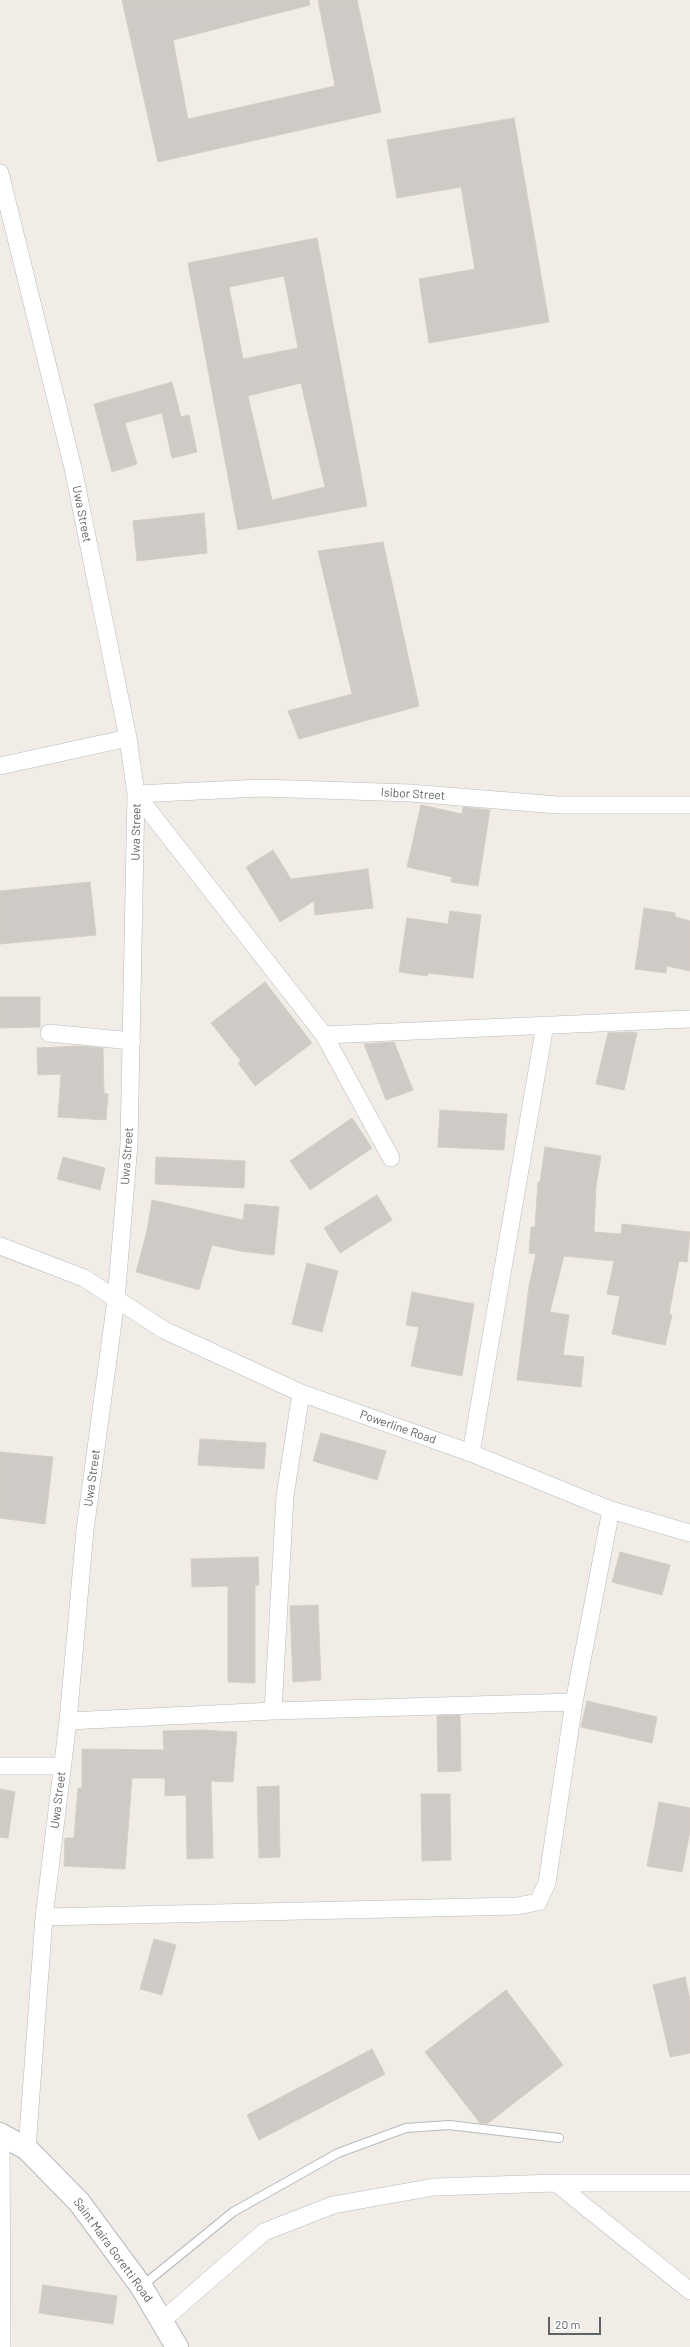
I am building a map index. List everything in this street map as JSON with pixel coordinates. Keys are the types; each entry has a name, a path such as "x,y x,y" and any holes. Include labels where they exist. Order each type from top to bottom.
{"street":[{"name":"Uwa Street","path":"0,173 73,468 128,738 136,794 129,1144 116,1300 85,1530 68,1721 44,1917 27,2149"},
{"path":"0,766 128,738"},
{"name":"Isibor Street","path":"136,794 261,788 410,793 558,805 690,805"},
{"path":"136,794 324,1034 391,1158"},
{"path":"324,1034 690,1019"},
{"path":"471,1453 545,1025"},
{"path":"50,1033 132,1041"},
{"name":"Powerline Road","path":"0,1246 84,1278 164,1330 300,1393 471,1453 611,1510 690,1533"},
{"path":"273,1711 285,1496 300,1393"},
{"path":"44,1917 517,1906 538,1902 547,1883 574,1702 611,1510"},
{"path":"68,1721 273,1711 574,1702"},
{"path":"0,1766 63,1766"},
{"path":"1,2135 2,2347"},
{"name":"Saint Maira Goretti Road","path":"1,2135 27,2149 79,2202 141,2286 163,2320 177,2347"},
{"path":"163,2320 264,2232 333,2205 434,2187 556,2183 690,2183"},
{"path":"556,2183 690,2291"}],"lane":[{"path":"141,2286 233,2212 338,2153 406,2128 449,2125 559,2138"}],"building":[{"path":"122,0 309,0 310,5 173,40 188,119 335,86 318,0 357,0 381,112 158,162"},
{"path":"514,118 549,322 429,343 419,279 475,269 461,187 397,198 387,140"},
{"path":"317,238 367,506 238,530 188,263","holes":["284,276 298,348 243,359 229,287","301,383 325,487 272,500 248,396"]},
{"path":"172,382 181,417 189,415 197,452 172,458 162,413 125,423 137,464 112,472 94,404"},
{"path":"204,513 207,553 137,561 133,521"},
{"path":"383,542 419,706 299,739 288,711 352,694 318,551"},
{"path":"421,805 462,814 463,807 490,810 478,886 451,882 452,877 407,867"},
{"path":"273,850 291,879 368,869 373,908 315,915 314,901 280,922 246,867"},
{"path":"90,882 96,935 0,944 0,891"},
{"path":"644,908 675,913 675,917 690,921 690,971 667,966 666,973 635,969"},
{"path":"450,911 481,915 473,978 428,973 427,976 399,972 407,918 448,924"},
{"path":"265,982 312,1043 255,1086 238,1063 241,1061 211,1023"},
{"path":"0,997 40,997 40,1027 0,1028"},
{"path":"608,1033 637,1033 624,1090 596,1084"},
{"path":"394,1042 413,1090 386,1100 364,1044"},
{"path":"78,1046 103,1048 104,1093 108,1094 106,1120 58,1117 61,1074 38,1075 37,1048"},
{"path":"440,1110 507,1114 504,1150 438,1147"},
{"path":"352,1118 372,1148 310,1190 290,1161"},
{"path":"545,1147 601,1156 596,1186 594,1232 621,1234 622,1224 690,1232 687,1262 679,1261 669,1314 672,1315 665,1345 612,1334 620,1296 607,1294 614,1261 564,1256 550,1312 569,1315 563,1355 584,1357 581,1387 517,1380 529,1286 536,1254 529,1253 531,1227 535,1227 538,1182 540,1182"},
{"path":"63,1157 105,1168 100,1190 57,1179"},
{"path":"156,1157 245,1161 244,1188 155,1184"},
{"path":"377,1195 392,1220 340,1253 324,1228"},
{"path":"152,1200 243,1220 245,1204 279,1207 274,1255 240,1251 212,1245 199,1290 136,1272 147,1231"},
{"path":"307,1263 338,1271 322,1332 292,1324"},
{"path":"412,1292 474,1304 462,1376 411,1366 419,1327 406,1325"},
{"path":"321,1433 386,1451 377,1480 313,1461"},
{"path":"200,1439 266,1443 264,1469 198,1465"},
{"path":"0,1452 53,1457 45,1524 0,1518"},
{"path":"620,1552 670,1565 662,1595 612,1582"},
{"path":"258,1557 259,1585 255,1585 255,1683 228,1682 228,1586 192,1587 191,1559"},
{"path":"318,1605 321,1680 293,1682 290,1606"},
{"path":"587,1701 657,1717 652,1743 581,1727"},
{"path":"460,1715 461,1771 438,1772 437,1716"},
{"path":"202,1730 237,1732 233,1782 211,1781 213,1858 187,1859 186,1795 165,1796 165,1778 132,1778 125,1869 64,1866 65,1838 74,1838 78,1788 82,1788 82,1749 164,1750 163,1731"},
{"path":"279,1786 280,1857 259,1858 257,1787"},
{"path":"0,1789 15,1792 8,1838 0,1837"},
{"path":"421,1794 450,1794 451,1860 422,1861"},
{"path":"659,1802 690,1808 690,1831 682,1872 647,1866"},
{"path":"154,1939 176,1945 162,1995 140,1989"},
{"path":"685,1977 690,2000 690,2053 670,2057 653,1985"},
{"path":"506,1990 563,2065 487,2124 480,2123 425,2052"},
{"path":"372,2049 385,2074 259,2140 247,2115"},
{"path":"43,2285 117,2296 113,2324 39,2313"}]}
